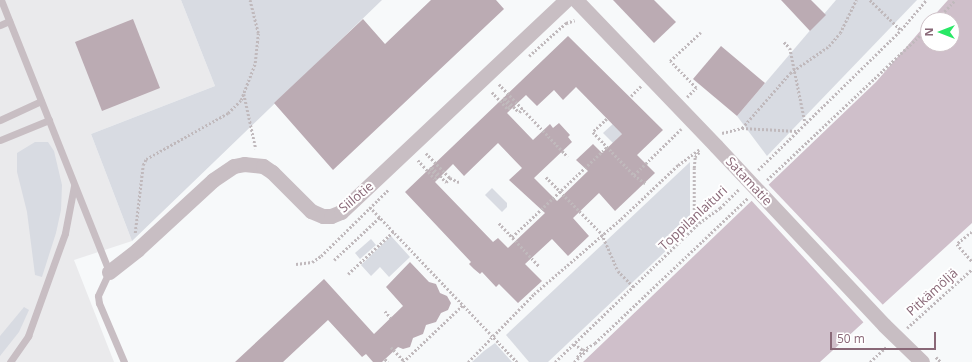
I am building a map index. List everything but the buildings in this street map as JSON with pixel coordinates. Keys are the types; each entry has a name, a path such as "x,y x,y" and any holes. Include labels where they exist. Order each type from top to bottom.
{"street":[{"name":"Siilotie","path":"108,272 137,250 213,180 226,170 244,164 263,166 272,172 311,211 327,216 341,212 566,0"},
{"name":"Satamatie","path":"576,0 713,142 884,325 922,362"}],"lane":[{"path":"1,0 108,272 98,296 99,303 124,362"},
{"path":"0,24 9,21"},
{"path":"0,120 41,102"},
{"path":"0,140 49,120"},
{"path":"10,362 28,336 65,233 74,185"}],"path":[{"path":"137,250 135,230 143,165 146,159 228,113 241,100 244,94 255,63 258,33 250,0"},
{"path":"468,362 494,337 534,294 678,165 713,142 742,128 795,68 829,46 840,33 856,0"},
{"path":"870,0 901,30"},
{"path":"753,175 805,122 901,30 926,0"},
{"path":"944,12 955,0"},
{"path":"527,59 566,23 577,20 587,11"},
{"path":"686,98 696,88 670,61 701,32"},
{"path":"784,42 790,48 805,122"},
{"path":"486,97 505,79"},
{"path":"499,84 568,157"},
{"path":"631,96 641,86"},
{"path":"492,92 508,109 510,107 503,99 505,98 519,112 523,109"},
{"path":"244,94 256,149"},
{"path":"607,119 593,132 634,175 645,183"},
{"path":"634,175 682,128"},
{"path":"742,128 796,131"},
{"path":"699,223 694,214 694,168 696,157 713,142"},
{"path":"512,237 607,147"},
{"path":"413,165 431,148"},
{"path":"426,153 450,178 459,182"},
{"path":"418,160 435,179 437,176 430,169 432,167 446,182 450,178"},
{"path":"546,177 602,234 618,271 634,287"},
{"path":"296,264 312,262 321,256 393,184"},
{"name":"Toppilanlaituri","path":"555,362 699,223 720,208 742,186"},
{"path":"370,207 464,304 517,362"},
{"path":"334,260 380,217"},
{"path":"499,223 540,266"},
{"path":"573,362 718,225"},
{"path":"348,274 394,231"},
{"path":"972,232 957,244 972,261"},
{"name":"Pitkämöljä","path":"870,362 972,269"},
{"path":"391,347 404,361 464,304"},
{"path":"385,312 391,318"},
{"path":"573,362 583,350"},
{"path":"385,359 388,362"}],"shaded area":[{"path":"0,0 181,0 215,86 91,134 132,241 74,260 114,362 0,362"},
{"path":"181,0 382,0 132,241 91,134 215,86"},
{"path":"836,0 917,0 767,156 737,116"},
{"path":"948,0 972,0 972,223 820,362 583,362 876,82 920,31 920,52 960,52 960,12 937,12"},
{"path":"615,122 625,131 613,143 603,133"},
{"path":"35,142 48,142 54,151 62,185 61,210 56,233 42,277 35,275 27,212 17,172 17,153"},
{"path":"690,162 690,222 688,230 548,362 529,362 506,335"},
{"path":"492,188 507,203 507,207 502,212 485,195"},
{"path":"391,236 410,257 389,277 380,267 371,276 361,265"},
{"path":"371,239 376,245 360,259 355,253"},
{"path":"24,307 29,310 19,332 0,356 0,336"},
{"path":"495,343 512,362 472,362 484,351"}],"pier":[{"path":"767,183 884,306 865,324 750,199"},
{"path":"724,224 724,225 582,361"}]}
